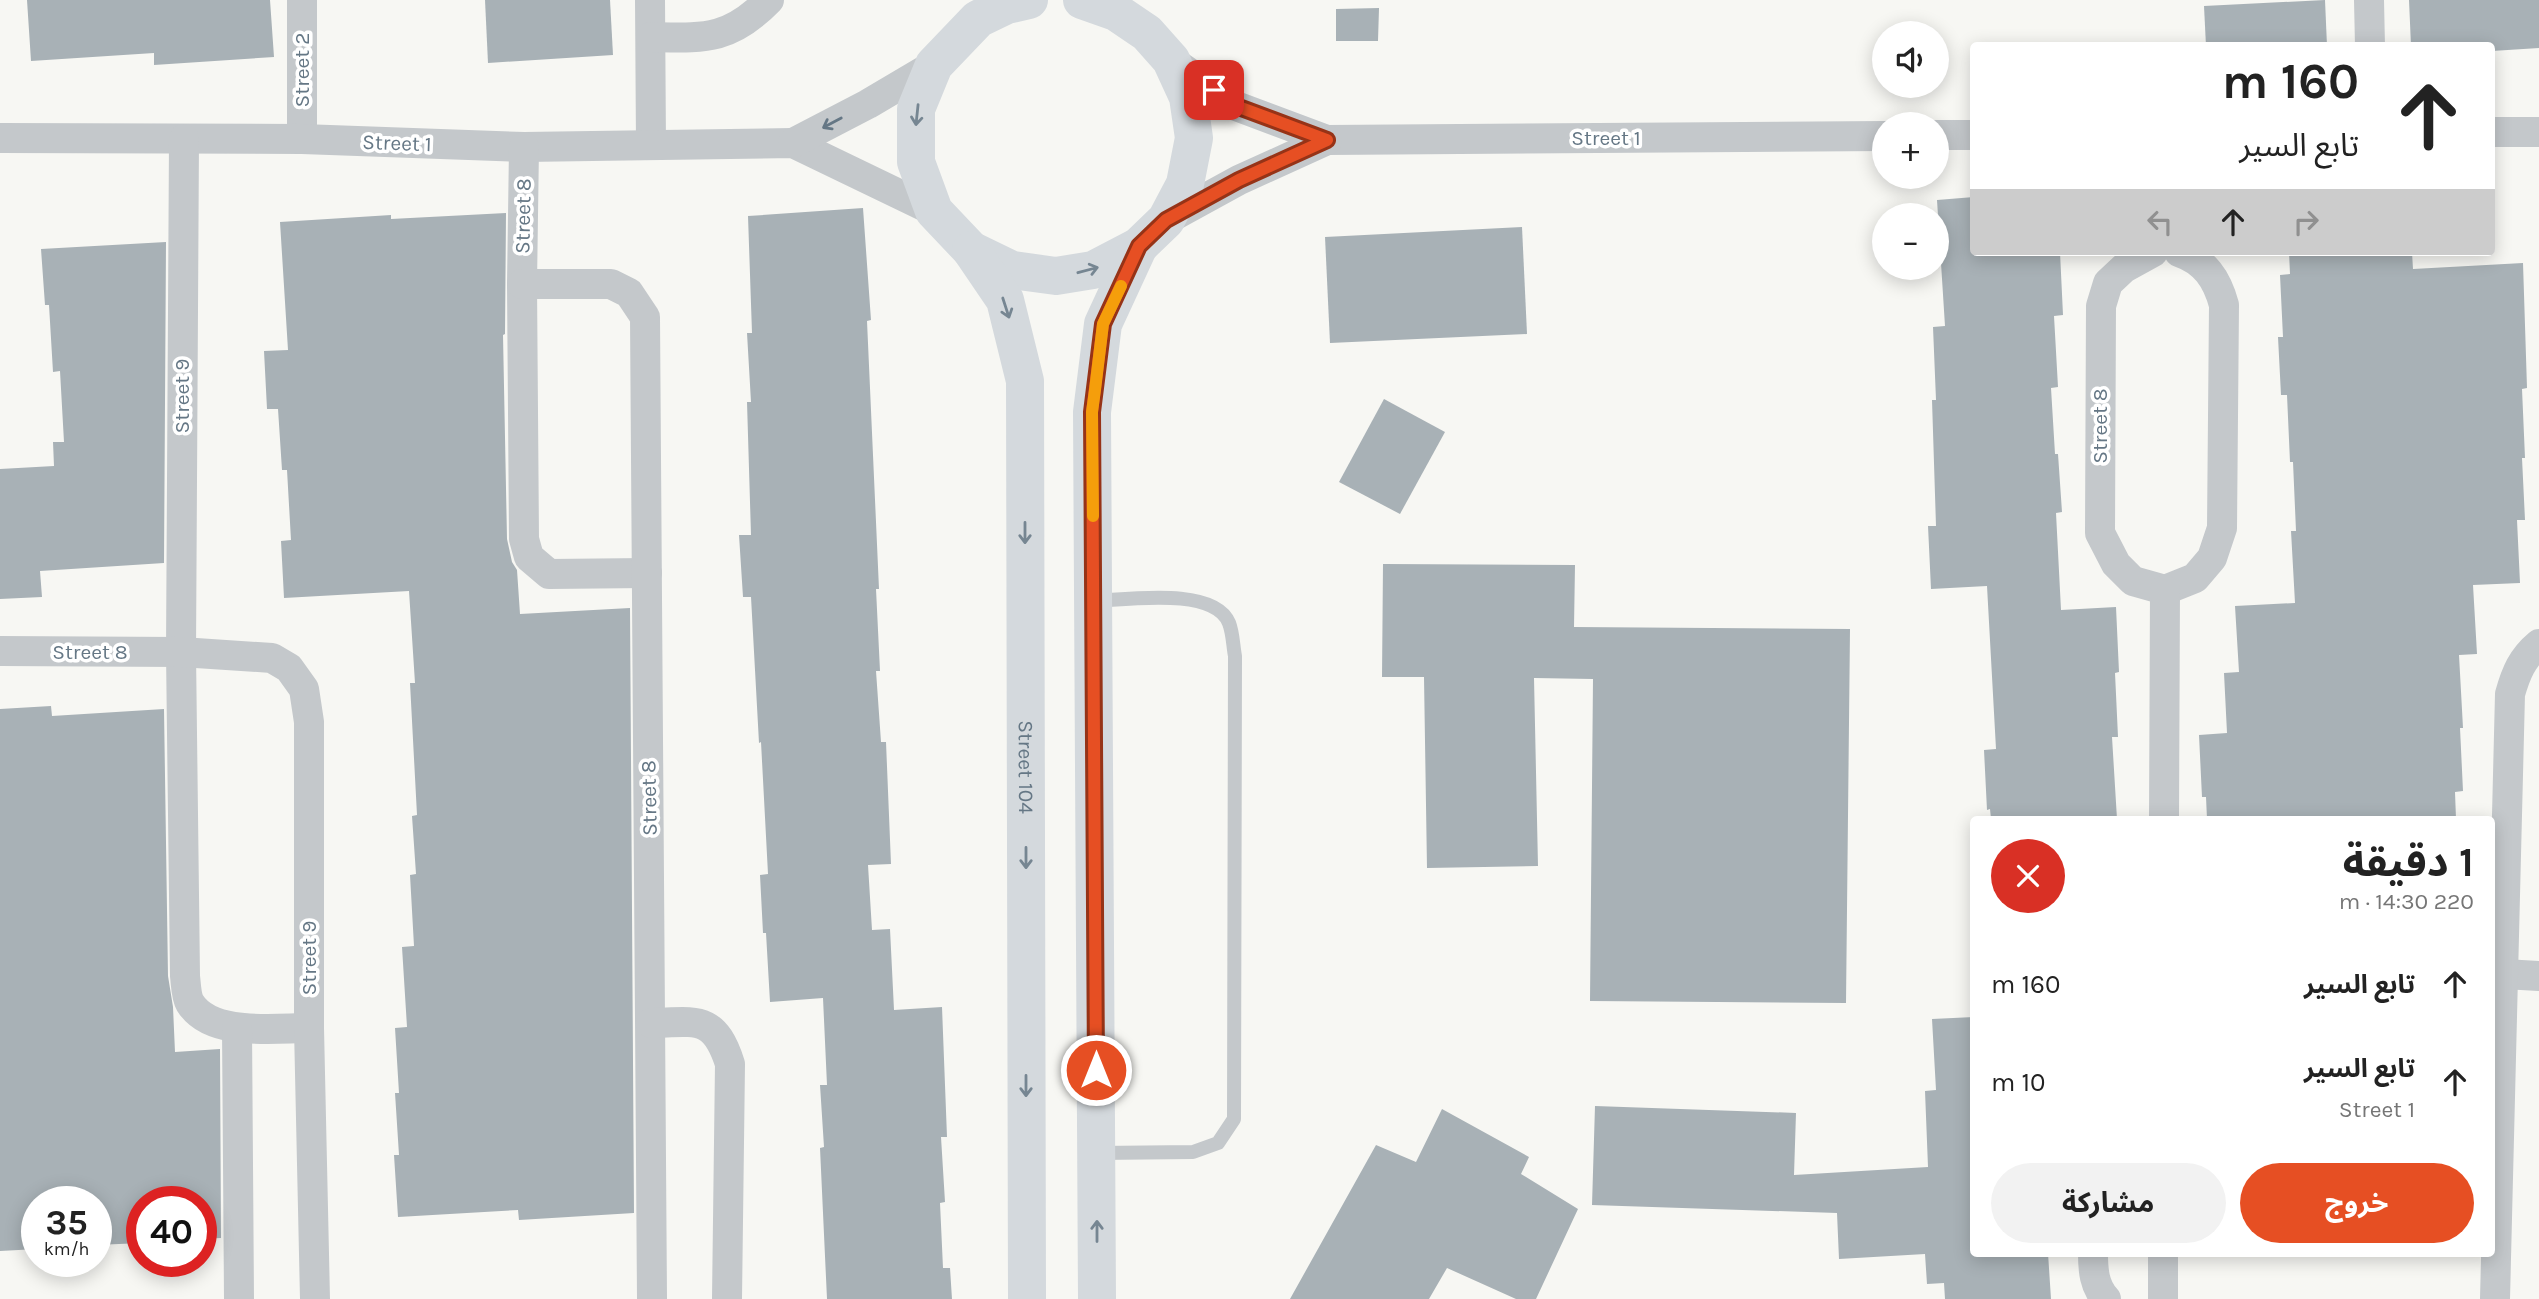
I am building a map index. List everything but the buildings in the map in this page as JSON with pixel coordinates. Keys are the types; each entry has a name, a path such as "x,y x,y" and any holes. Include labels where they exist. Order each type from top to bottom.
{"street":[{"name":"Street 2","path":"302,0 302,139"},
{"path":"650,0 651,145"},
{"path":"651,37 703,38 732,30 752,17 769,0"},
{"path":"1029,0 983,10 933,65 916,109 916,162 934,211 971,250 1012,270 1056,276 1093,270 1152,233"},
{"path":"1082,0 1116,12 1149,31 1188,97 1194,138 1185,184 1152,233 1103,324 1092,412 1097,1299"},
{"path":"2369,0 2370,42"},
{"name":"Street 1","path":"1149,31 1236,106 1327,140 1872,136"},
{"name":"Street 1","path":"793,143 868,104 933,65"},
{"path":"2495,132 2539,132"},
{"path":"1949,135 1970,135"},
{"name":"Street 1","path":"0,138 302,139 524,148 793,143 934,211"},
{"name":"Street 9","path":"184,139 181,652 185,976 189,1002 207,1021 237,1028 309,1028"},
{"name":"Street 1","path":"1152,233 1239,180 1327,140"},
{"name":"Street 8","path":"524,148 524,539 529,557 549,574 647,573"},
{"name":"Street 104","path":"971,250 1005,300 1025,381 1027,1299"},
{"name":"Street 8","path":"2146,256 2124,268 2108,283 2101,306 2100,533 2116,564 2133,581 2165,590"},
{"path":"2164,816 2165,590 2195,578 2212,558 2222,528 2224,305 2220,289 2210,271 2190,256"},
{"name":"Street 8","path":"522,284 611,284 629,293 645,317 652,1299"},
{"path":"2495,1299 2510,694 2517,670 2530,651 2539,645"},
{"name":"Street 8","path":"0,651 181,652"},
{"name":"Street 9","path":"181,652 272,658 289,668 304,689 309,722 309,1028 315,1299"},
{"path":"2504,974 2539,976"},
{"path":"651,1023 699,1022 713,1030 723,1044 730,1064 727,1299"},
{"path":"237,1028 239,1299"},
{"path":"2093,1257 2093,1274 2106,1299"},
{"path":"2164,1257 2164,1299"}],"lane":[{"path":"1093,601 1182,597 1215,607 1229,622 1235,656 1234,1119 1218,1143 1194,1152 1096,1153"}],"slow traffic":[{"path":"1093,516 1092,412 1103,324 1121,286"}],"route":[{"path":"1096,1070 1092,412 1103,324 1139,246 1166,220 1239,180 1327,140 1236,106 1214,90"}]}
